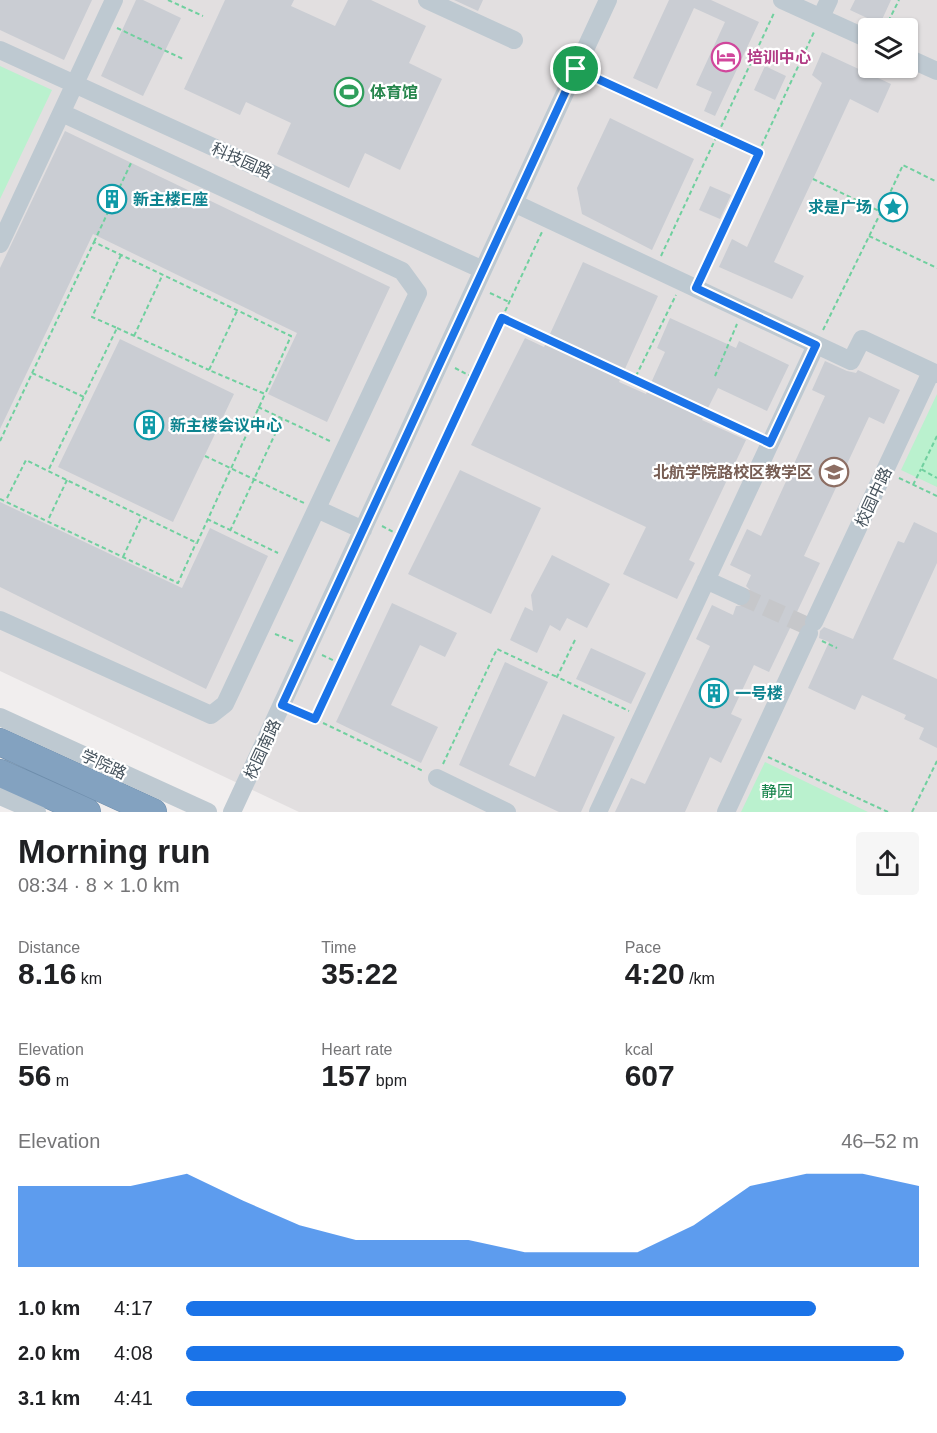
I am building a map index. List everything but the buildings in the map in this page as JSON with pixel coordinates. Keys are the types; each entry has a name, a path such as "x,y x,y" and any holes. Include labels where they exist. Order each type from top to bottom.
{"highway":[{"name":"学院路","path":"0,742 153,812"},
{"path":"12,792 87,812"}],"street":[{"path":"0,244 114,0"},
{"path":"427,0 514,40"},
{"name":"校园南路","path":"232,812 608,0"},
{"path":"821,17 829,0"},
{"path":"779,4 821,17 858,34"},
{"name":"科技园路","path":"0,50 483,270"},
{"path":"918,62 937,71"},
{"path":"0,620 211,715 225,704 293,559 311,506 345,448 418,293 402,271 62,113"},
{"path":"514,203 851,361 862,339 934,373"},
{"path":"598,812 816,345"},
{"name":"校园中路","path":"726,812 885,472 934,373"},
{"path":"311,506 365,524"},
{"path":"706,580 741,596"},
{"name":"学院路","path":"0,717 208,812"},
{"path":"436,778 507,812"}],"path":[{"path":"168,0 203,16"},
{"path":"890,18 899,0"},
{"path":"655,269 779,4"},
{"path":"634,380 689,285 759,153 821,17"},
{"path":"104,22 183,58"},
{"path":"576,69 759,153"},
{"path":"0,441 138,148"},
{"path":"816,345 903,165 937,182"},
{"path":"813,179 881,212"},
{"path":"315,719 548,219"},
{"path":"869,236 937,268"},
{"path":"0,499 178,583 291,336 94,242"},
{"path":"122,255 92,317 265,394"},
{"path":"134,336 162,275"},
{"path":"489,292 509,302"},
{"path":"209,370 237,311"},
{"path":"715,376 743,311"},
{"path":"502,318 770,443"},
{"path":"48,471 117,328"},
{"path":"441,361 474,378"},
{"path":"32,373 84,398"},
{"path":"258,407 345,448"},
{"path":"230,531 282,419"},
{"path":"913,485 937,436"},
{"path":"205,456 311,506"},
{"path":"7,498 26,460 197,543"},
{"path":"921,469 937,478"},
{"path":"885,472 937,496"},
{"path":"49,518 67,480"},
{"path":"123,557 142,516"},
{"path":"207,519 293,559"},
{"path":"365,524 401,536"},
{"path":"557,677 575,640"},
{"path":"282,705 436,778 497,649 642,717"},
{"path":"754,751 888,812"},
{"path":"912,812 937,761"}],"shaded area":[{"path":"0,0 937,0 937,812 299,812 0,671"}],"green space":[{"path":"0,66 52,90 0,199"},
{"path":"937,394 937,487 901,470"},
{"name":"静园","path":"765,762 868,812 741,812"}],"tunnel":[{"path":"741,596 812,628"}],"place":[{"name":"培训中心","path":"726,57"},
{"name":"体育馆","path":"349,92"},
{"name":"新主楼E座","path":"112,199"},
{"name":"求是广场","path":"893,207"},
{"name":"新主楼会议中心","path":"149,425"},
{"name":"北航学院路校区教学区","path":"834,472"},
{"name":"一号楼","path":"714,693"}],"route":[{"path":"576,69 759,153 696,288 816,345 770,443 502,318 315,719 282,705 576,69"}]}
